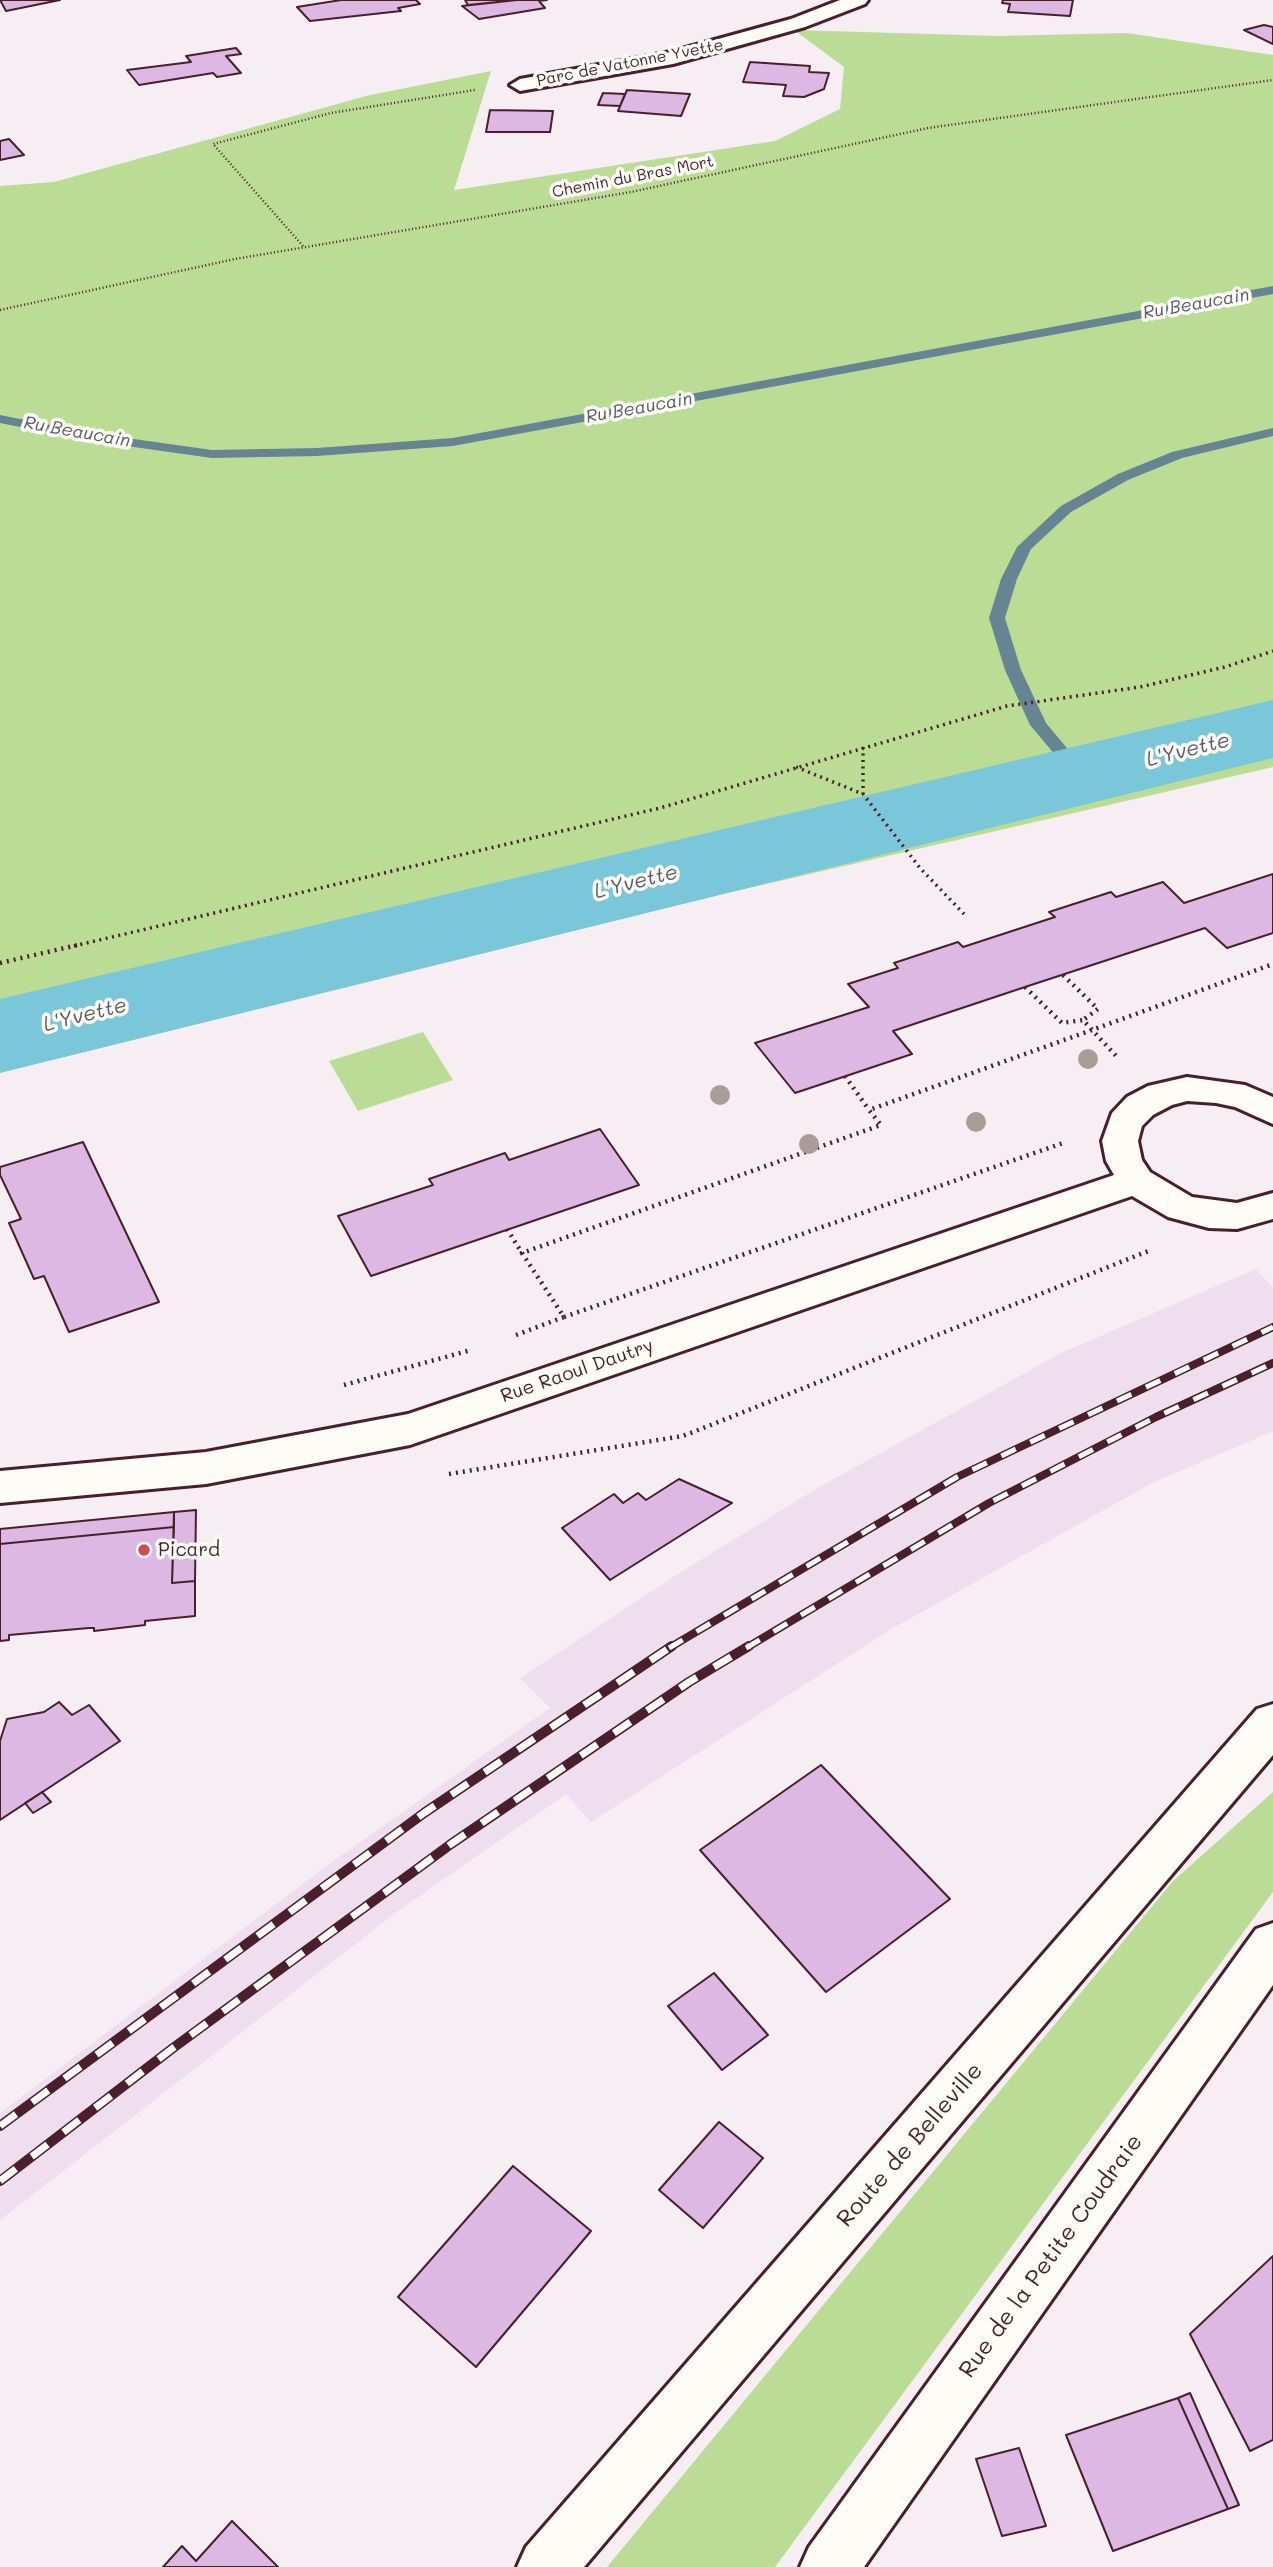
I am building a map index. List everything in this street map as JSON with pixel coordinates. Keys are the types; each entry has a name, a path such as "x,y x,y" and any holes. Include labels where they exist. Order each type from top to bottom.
{"street":[{"name":"Parc de Vatonne Yvette","path":"520,85 686,54 797,23 858,0"},
{"path":"1270,1213 1209,1215 1181,1208 1157,1196 1137,1181 1124,1161 1120,1141 1125,1122 1140,1106 1187,1089 1245,1097 1273,1112"},
{"name":"Rue Raoul Dautry","path":"0,1487 206,1468 410,1429 1137,1181"},
{"name":"Route de Belleville","path":"546,2567 1273,1723"},
{"name":"Rue de la Petite Coudraie","path":"828,2567 1273,1945"}],"path":[{"name":"Chemin du Bras Mort","path":"0,310 304,247 631,192 928,128 1273,80"},
{"path":"304,247 213,144 231,137 366,106 520,85"},
{"path":"0,963 660,808 1007,706 1184,678 1273,651"},
{"path":"863,747 863,794"},
{"path":"796,767 863,794 920,868 964,914"},
{"path":"869,1110 1273,964"},
{"path":"1025,987 1062,1023 1083,1020 1098,1009 1063,975"},
{"path":"1083,1020 1155,1099"},
{"path":"523,1253 881,1125 845,1076"},
{"path":"508,1338 1074,1139"},
{"path":"442,1475 683,1436 1148,1252 1209,1215"},
{"path":"507,1229 564,1317"},
{"path":"331,1388 472,1349"}],"shaded area":[{"path":"1256,1269 1273,1288 1273,1431 1152,1483 888,1631 591,1822 566,1794 398,1911 0,2220 0,2113 325,1867 550,1708 520,1678 678,1574 816,1489 1061,1353"}],"green space":[{"path":"794,30 997,36 1127,33 1273,55 1273,767 0,1061 0,186 54,182 370,95 491,71 454,190 775,141 840,109 844,67"},
{"path":"423,1032 453,1080 358,1111 329,1061"},
{"path":"1273,1792 1273,1892 775,2567 607,2567 1173,1881"}],"building":[{"path":"0,0 60,0 6,11"},
{"path":"341,0 416,0 420,4 398,8 401,11 310,21 297,7"},
{"path":"465,0 517,0 468,5"},
{"path":"517,0 547,0 539,1 545,8 479,19 462,6"},
{"path":"1003,0 1073,0 1070,16 1008,12 1010,4 1002,3"},
{"path":"1264,25 1273,27 1273,44 1244,30"},
{"path":"236,48 241,54 226,56 241,73 217,77 213,73 139,85 127,70 191,62 186,56"},
{"path":"750,62 810,66 809,72 829,73 824,89 804,97 783,96 786,85 743,82"},
{"path":"627,90 690,94 681,116 618,111"},
{"path":"603,93 625,94 620,106 598,105"},
{"path":"490,110 553,111 550,132 486,132"},
{"path":"9,139 24,155 0,160 0,141"},
{"path":"1273,874 1273,933 1227,948 1205,928 893,1031 912,1054 795,1093 755,1043 869,1007 848,984 898,968 894,963 958,942 963,947 1055,917 1049,912 1111,892 1116,897 1163,882 1184,903"},
{"path":"600,1129 639,1185 371,1276 338,1216 433,1185 429,1179 505,1153 509,1160"},
{"path":"83,1142 159,1302 69,1332 44,1276 34,1279 9,1223 21,1219 0,1175 0,1167"},
{"path":"679,1479 732,1503 610,1580 562,1528 614,1494 623,1503 638,1493 646,1500"},
{"path":"196,1510 195,1581 172,1583 174,1512"},
{"path":"174,1512 174,1527 0,1544 0,1529"},
{"path":"174,1527 172,1583 195,1581 195,1616 145,1621 145,1625 94,1631 94,1628 89,1628 9,1635 9,1640 0,1641 0,1544"},
{"path":"59,1702 72,1715 89,1705 120,1741 0,1820 0,1741 7,1719 44,1712"},
{"path":"821,1765 950,1899 826,1992 700,1850"},
{"path":"42,1792 51,1802 33,1813 25,1803"},
{"path":"714,1973 768,2035 722,2070 668,2006"},
{"path":"719,2122 763,2158 703,2228 659,2190"},
{"path":"513,2166 591,2231 476,2367 398,2297"},
{"path":"1273,2256 1273,2440 1250,2451 1190,2334"},
{"path":"1190,2393 1239,2505 1228,2509 1178,2398"},
{"path":"1178,2398 1228,2509 1113,2551 1066,2435"},
{"path":"1019,2448 1046,2526 1002,2536 976,2459"},
{"path":"232,2521 278,2567 163,2567 182,2546 196,2561"}],"waterway":[{"name":"Ru Beaucain","path":"0,419 91,437 212,454 317,452 453,442 1273,290"},
{"path":"1083,777 1038,725 1013,670 997,618 1009,579 1025,547 1066,509 1123,477 1177,455 1273,432"},
{"name":"L'Yvette","path":"0,1036 1273,729"}],"railway":[{"path":"669,1648 957,1477 1273,1327"},
{"path":"746,1648 989,1503 1156,1417 1273,1363"},
{"path":"0,2181 173,2048 451,1844 689,1682 749,1646"},
{"path":"0,2126 424,1813 669,1648"}],"place":[{"name":"Picard","path":"144,1550"}]}
